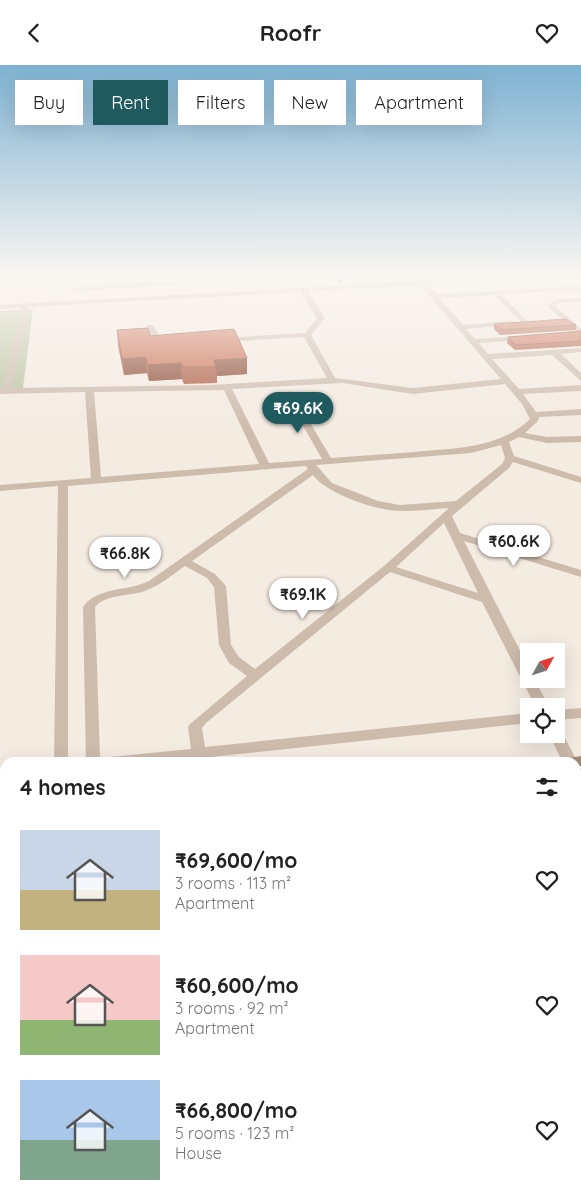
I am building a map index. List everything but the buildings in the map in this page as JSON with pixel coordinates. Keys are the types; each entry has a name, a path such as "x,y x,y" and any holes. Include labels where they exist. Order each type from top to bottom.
{"street":[{"path":"20,327 4,390 227,387 332,380 413,391 507,381"},
{"path":"150,327 157,339 163,342 181,342"},
{"path":"210,340 307,335 314,327"},
{"path":"0,488 265,467 311,466 328,461 471,450 504,442 525,429 535,419 516,392 461,327"},
{"path":"571,335 581,334"},
{"path":"307,335 332,380"},
{"path":"473,341 532,337"},
{"path":"486,357 581,350"},
{"path":"554,352 581,378"},
{"path":"227,387 265,467"},
{"path":"516,392 581,388"},
{"path":"89,389 96,480"},
{"path":"289,395 328,461"},
{"path":"533,415 581,412"},
{"path":"517,434 547,439 581,439"},
{"path":"199,753 195,727 388,568 446,515 506,466 510,458 504,442"},
{"path":"510,458 581,480"},
{"path":"311,466 328,485 389,507 459,504"},
{"path":"93,757 89,607 99,597 143,588 184,561 311,466"},
{"path":"61,757 62,483"},
{"path":"446,515 538,698"},
{"path":"456,535 581,574"},
{"path":"184,561 211,576 220,586 225,645 234,660 256,675"},
{"path":"388,568 487,600"},
{"path":"565,714 581,713"},
{"path":"159,757 520,719"},
{"path":"560,743 568,757"}],"green space":[{"path":"0,327 31,327 23,388 0,391"}]}
